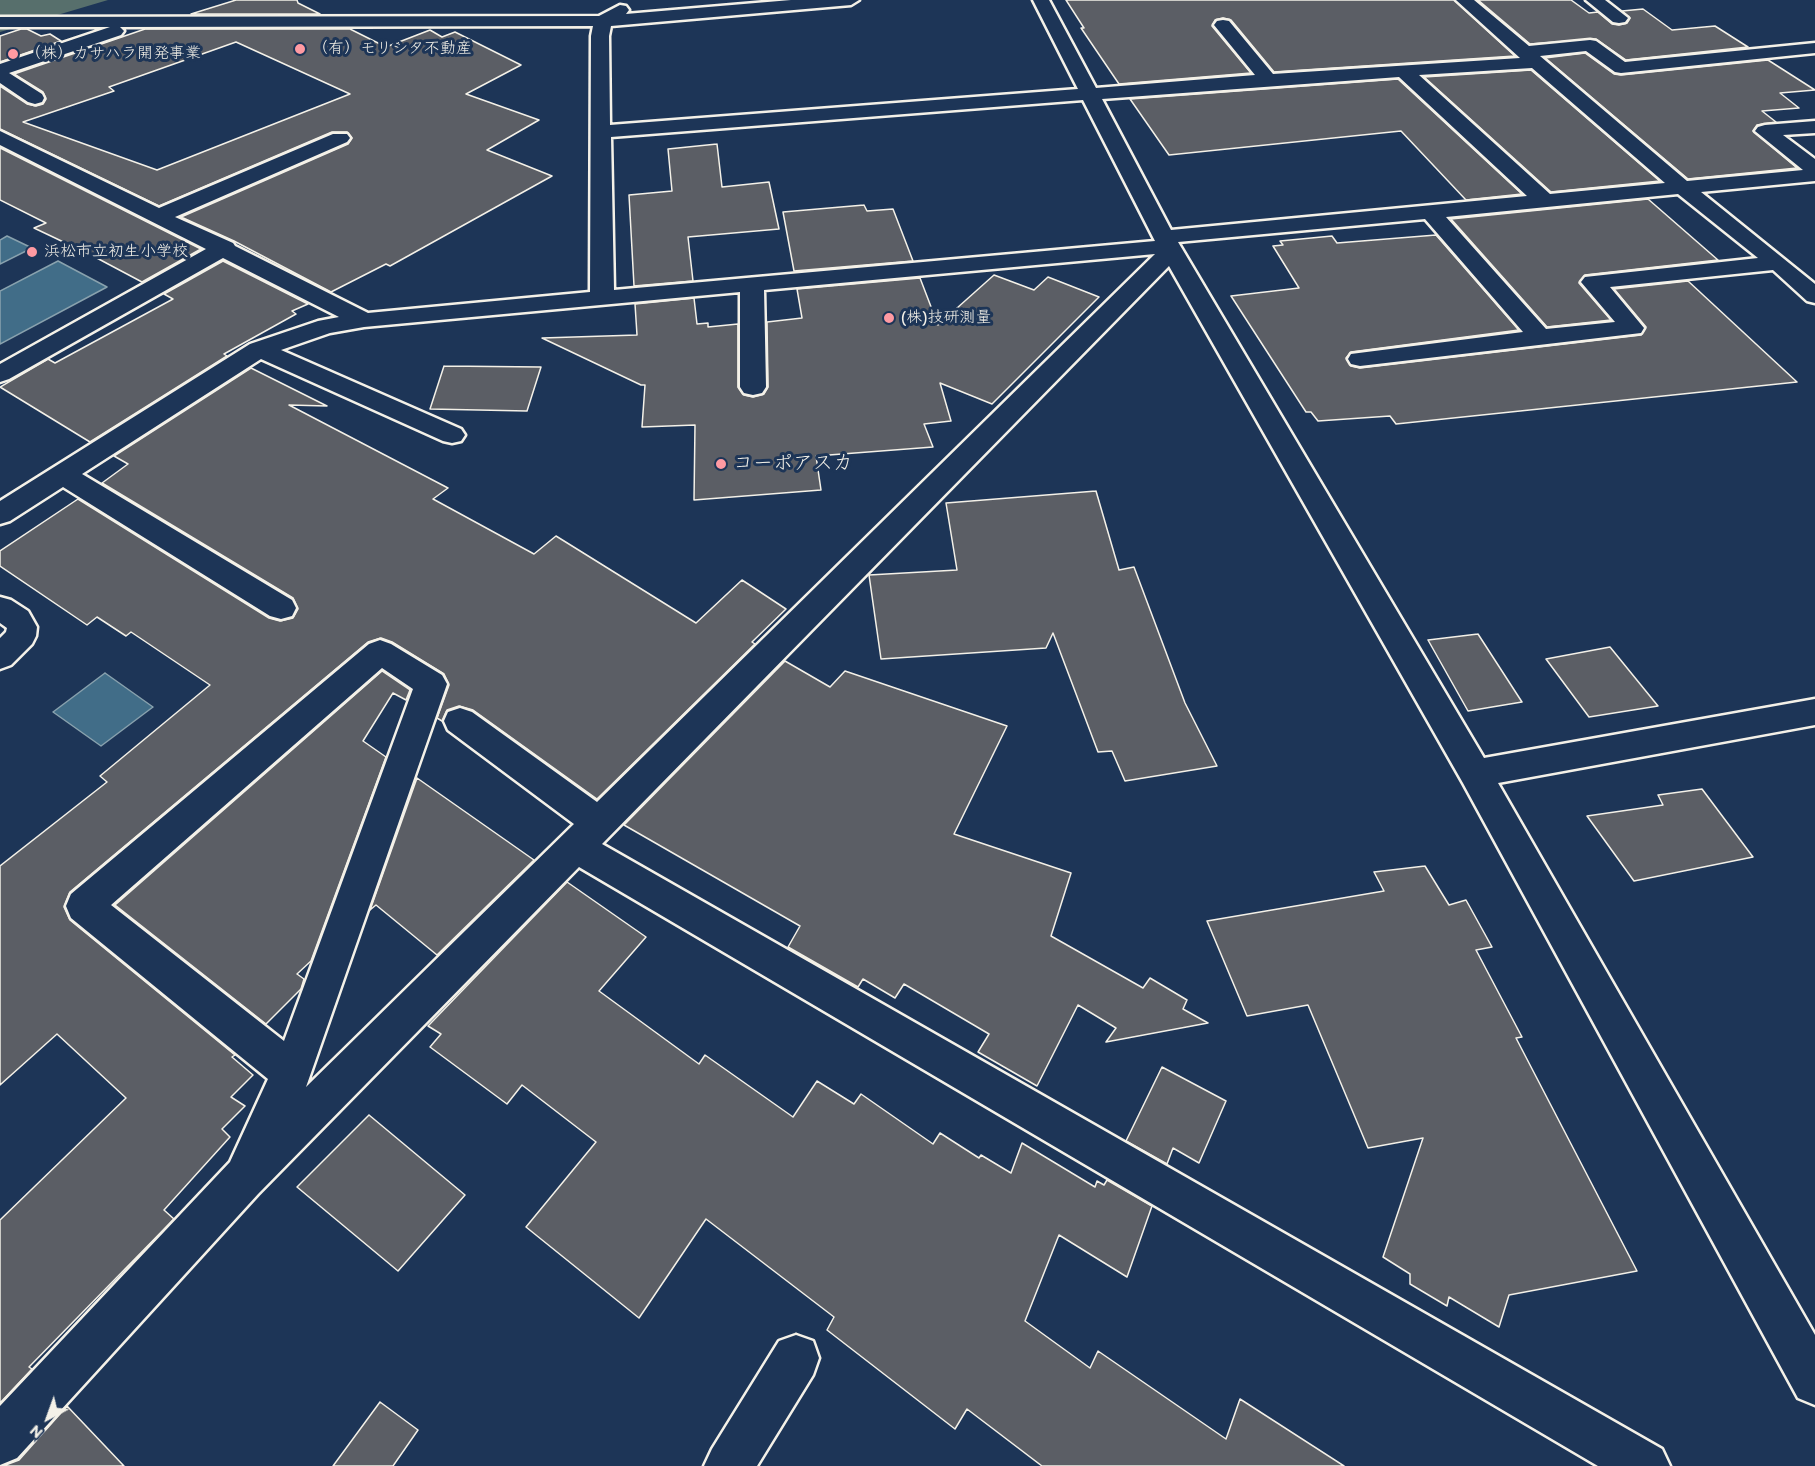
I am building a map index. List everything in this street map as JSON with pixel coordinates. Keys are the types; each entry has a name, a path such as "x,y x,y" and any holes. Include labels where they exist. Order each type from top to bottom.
{"street":[{"path":"603,298 600,36 603,21 637,0"},
{"path":"0,22 603,21 851,0"},
{"path":"1041,0 1168,245 1475,773 1815,1381"},
{"path":"1464,0 1683,188 1778,263 1815,296"},
{"path":"1594,0 1619,18"},
{"path":"497,5 576,20"},
{"path":"263,20 340,6"},
{"path":"0,70 141,23"},
{"path":"1223,25 1268,80"},
{"path":"600,132 1402,70 1531,57 1590,45 1621,68 1815,48"},
{"path":"1402,70 1544,200"},
{"path":"0,75 35,98"},
{"path":"1815,127 1765,131 1815,169"},
{"path":"0,137 364,320"},
{"path":"159,216 340,138"},
{"path":"0,514 259,349 326,326 364,320 1168,245 1429,210 1815,175"},
{"path":"1429,210 1540,337"},
{"path":"0,1441 243,1179 587,835 1168,245"},
{"path":"0,374 225,249"},
{"path":"1360,359 1632,328 1593,282 1778,263"},
{"path":"752,284 753,387"},
{"path":"259,349 452,435"},
{"path":"62,474 281,608"},
{"path":"0,608 17,619 22,627 21,636 0,657"},
{"path":"243,1179 291,1073 431,684 380,651 84,906 291,1073"},
{"path":"1475,773 1815,712"},
{"path":"460,721 587,835 1645,1466"},
{"path":"729,1466 796,1358"}],"green space":[{"path":"0,0 108,0 0,32"}],"water":[{"path":"7,236 32,248 0,264 0,240"},
{"path":"58,261 107,287 0,344 0,291"},
{"path":"105,673 153,707 101,746 53,712"}],"building":[{"path":"236,0 297,0 298,3 320,14 191,14"},
{"path":"1066,0 1454,0 1515,56 1274,72 1231,20 1223,18 1215,20 1212,26 1251,73 1119,84 1081,28 1084,28"},
{"path":"1478,0 1571,0 1589,13 1598,12 1612,24 1619,25 1627,23 1630,18 1622,11 1643,9 1672,30 1715,26 1748,47 1626,60 1596,39 1530,44"},
{"name":"（株）カサハラ開発事業","path":"27,29 41,36 50,34 61,41 0,62 0,36"},
{"path":"145,29 350,29 386,47 430,30 442,37 455,32 521,65 466,94 539,120 487,150 552,176 390,266 386,264 331,292 234,241 181,217 348,144 352,138 347,132 332,132 159,206 0,129 0,86 27,104 36,106 43,104 46,99 43,92 14,74","holes":["236,42 350,94 157,170 23,122 114,91 109,87"]},
{"path":"1585,53 1614,74 1621,75 1768,60 1815,90 1780,93 1799,108 1762,111 1776,122 1757,125 1753,131 1797,168 1688,179 1545,58"},
{"path":"1531,70 1660,181 1551,192 1424,77"},
{"path":"1398,79 1522,194 1466,200 1401,131 1169,155 1130,99"},
{"path":"717,144 722,187 769,182 779,229 688,237 693,281 634,286 629,195 672,191 668,149"},
{"path":"0,148 201,249 142,282 34,228 46,223 0,200"},
{"path":"1648,199 1718,260 1585,275 1579,283 1611,320 1547,327 1451,219"},
{"path":"864,205 867,211 893,209 913,261 794,271 783,212"},
{"path":"1436,235 1519,330 1351,352 1346,358 1351,366 1360,368 1641,335 1646,327 1614,289 1688,281 1797,382 1396,424 1390,416 1318,421 1311,412 1306,412 1231,296 1299,288 1273,246 1283,245 1280,241 1332,236 1337,243"},
{"path":"223,261 308,304 292,311 296,314 224,354 227,356 90,442 0,387 48,359 55,363 173,299 164,294"},
{"path":"994,275 1034,290 1048,277 1099,297 992,404 940,383 951,421 924,424 933,447 816,456 821,490 694,500 695,425 642,427 645,385 542,338 637,335 635,304 694,298 697,324 708,323 708,327 738,324 738,387 744,395 753,397 764,394 768,387 767,322 802,318 797,289 920,278 938,325"},
{"path":"444,366 541,367 527,411 430,409"},
{"path":"251,368 327,406 289,405 448,488 433,499 534,554 556,536 696,623 742,580 786,609 752,642 755,644 597,799 473,710 459,706 447,710 442,721 437,718 449,685 444,674 392,642 381,638 368,642 70,892 64,907 70,920 235,1055 232,1057 253,1075 231,1097 245,1106 222,1129 230,1137 164,1210 174,1219 29,1367 32,1369 0,1403 0,1220 126,1098 57,1034 0,1085 0,866 107,782 100,776 210,685 131,632 126,636 97,617 87,625 0,566 0,551 78,499 269,618 280,621 293,618 298,609 293,598 102,483 128,464 114,456"},
{"path":"1096,491 1119,570 1134,567 1185,703 1217,766 1125,781 1112,751 1098,752 1053,633 1046,648 881,659 869,575 957,570 946,503"},
{"path":"1478,634 1522,702 1468,711 1428,640"},
{"path":"1610,647 1658,706 1589,717 1546,659"},
{"path":"785,661 830,687 845,671 1007,726 954,834 1071,873 1051,936 1143,988 1150,978 1187,1000 1183,1009 1208,1023 1106,1042 1116,1028 1078,1005 1037,1086 978,1052 989,1034 904,984 895,998 863,979 858,987 788,947 800,926 624,825"},
{"path":"382,671 410,690 406,700 393,693 363,741 386,757 311,961 297,974 304,979 301,989 266,1024 115,905"},
{"path":"417,778 534,860 437,955 376,905 370,910"},
{"path":"1702,789 1753,857 1634,881 1587,816 1663,805 1658,795"},
{"path":"1425,866 1449,905 1466,900 1492,947 1476,950 1522,1037 1516,1038 1637,1271 1509,1295 1499,1327 1449,1297 1447,1306 1410,1284 1410,1274 1383,1257 1423,1138 1368,1148 1308,1005 1247,1016 1207,921 1384,891 1374,872"},
{"path":"567,882 646,937 599,991 699,1064 705,1055 793,1117 817,1081 854,1104 861,1094 933,1144 940,1133 979,1158 981,1155 1011,1173 1022,1143 1095,1187 1097,1181 1104,1185 1107,1180 1152,1206 1127,1277 1059,1235 1025,1321 1090,1368 1098,1351 1226,1439 1240,1399 1344,1466 1042,1466 967,1409 955,1429 827,1330 834,1317 706,1219 639,1318 526,1227 596,1142 522,1085 507,1104 430,1047 441,1034 428,1026"},
{"path":"1162,1067 1226,1101 1199,1163 1173,1148 1167,1164 1126,1141"},
{"path":"369,1115 465,1195 398,1271 297,1187"},
{"path":"380,1402 418,1430 393,1466 333,1466"},
{"path":"67,1406 124,1466 3,1466 19,1460"}],"place":[{"name":"（有）モリシタ不動産","path":"300,49"},
{"name":"（株）カサハラ開発事業","path":"13,54"},
{"name":"浜松市立初生小学校","path":"32,252"},
{"name":"(株)技研測量","path":"889,318"},
{"name":"コーポアスカ","path":"721,464"}]}
